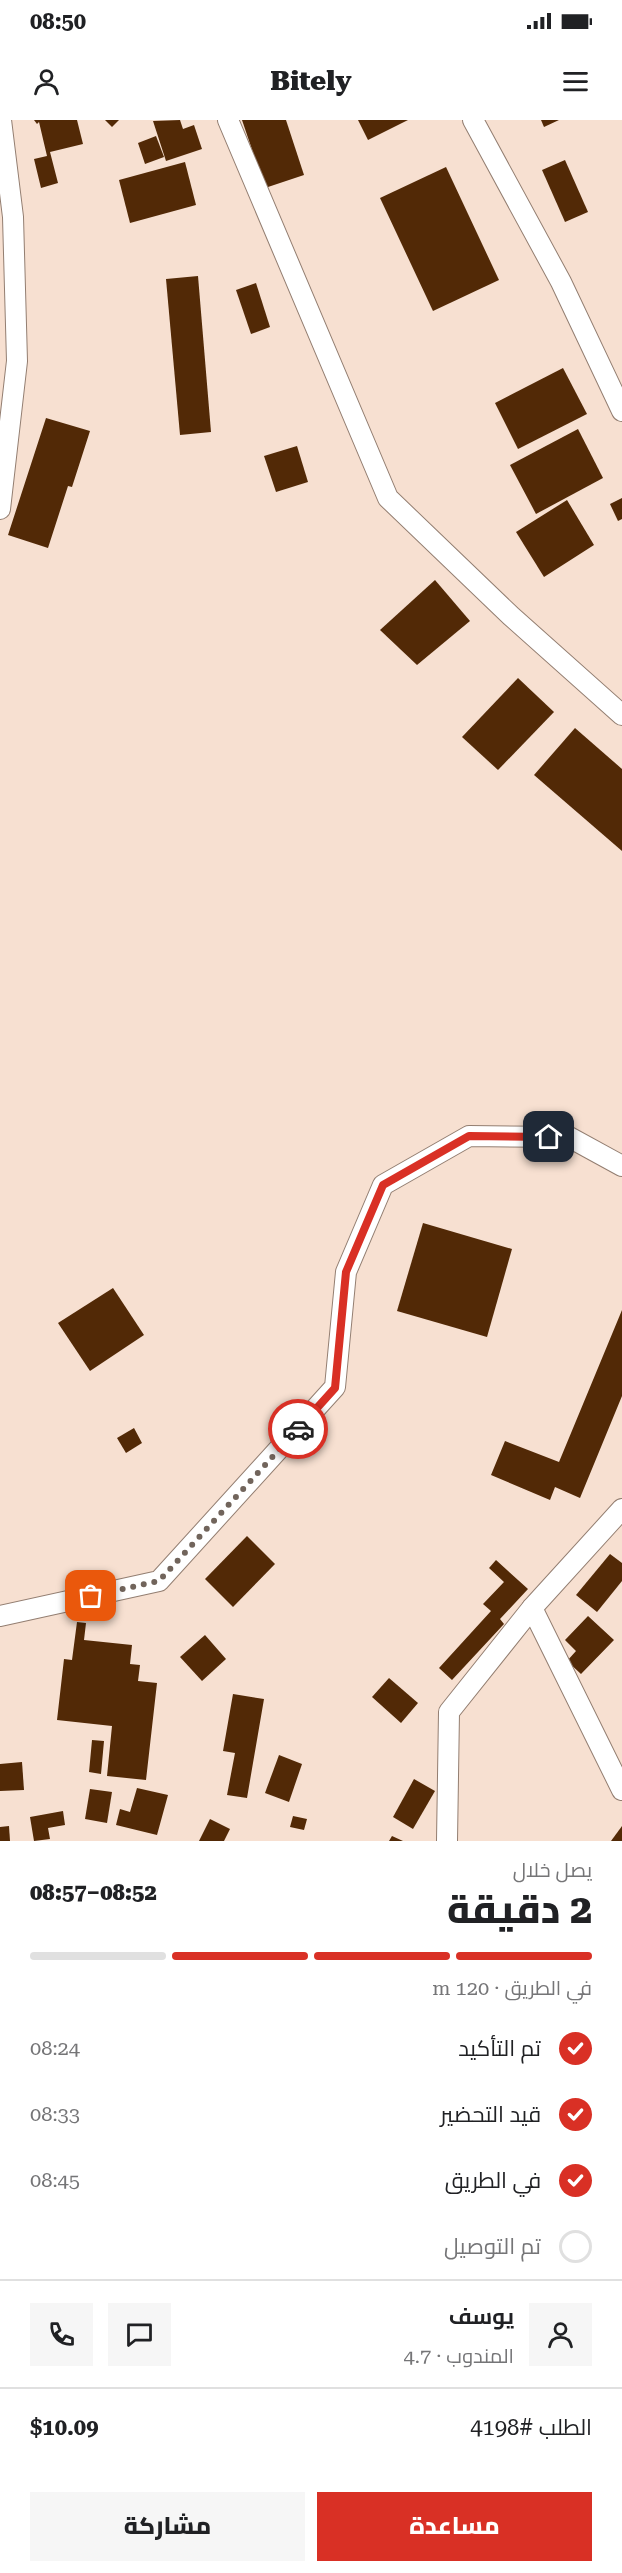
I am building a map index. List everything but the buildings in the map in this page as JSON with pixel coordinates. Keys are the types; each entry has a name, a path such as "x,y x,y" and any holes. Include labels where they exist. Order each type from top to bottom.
{"street":[{"path":"0,510 17,361 1,120"},
{"path":"228,120 388,498 512,616 622,716"},
{"path":"473,120 561,282 622,411"},
{"path":"0,1616 159,1581 335,1388 346,1272 383,1185 469,1136 569,1137 622,1166"},
{"path":"447,1841 449,1712 532,1608 622,1509"},
{"path":"532,1608 622,1790"}],"way so far":[{"path":"91,1596 159,1581 298,1429"}],"route":[{"path":"298,1429 335,1388 346,1272 383,1185 469,1136 549,1137"}]}
